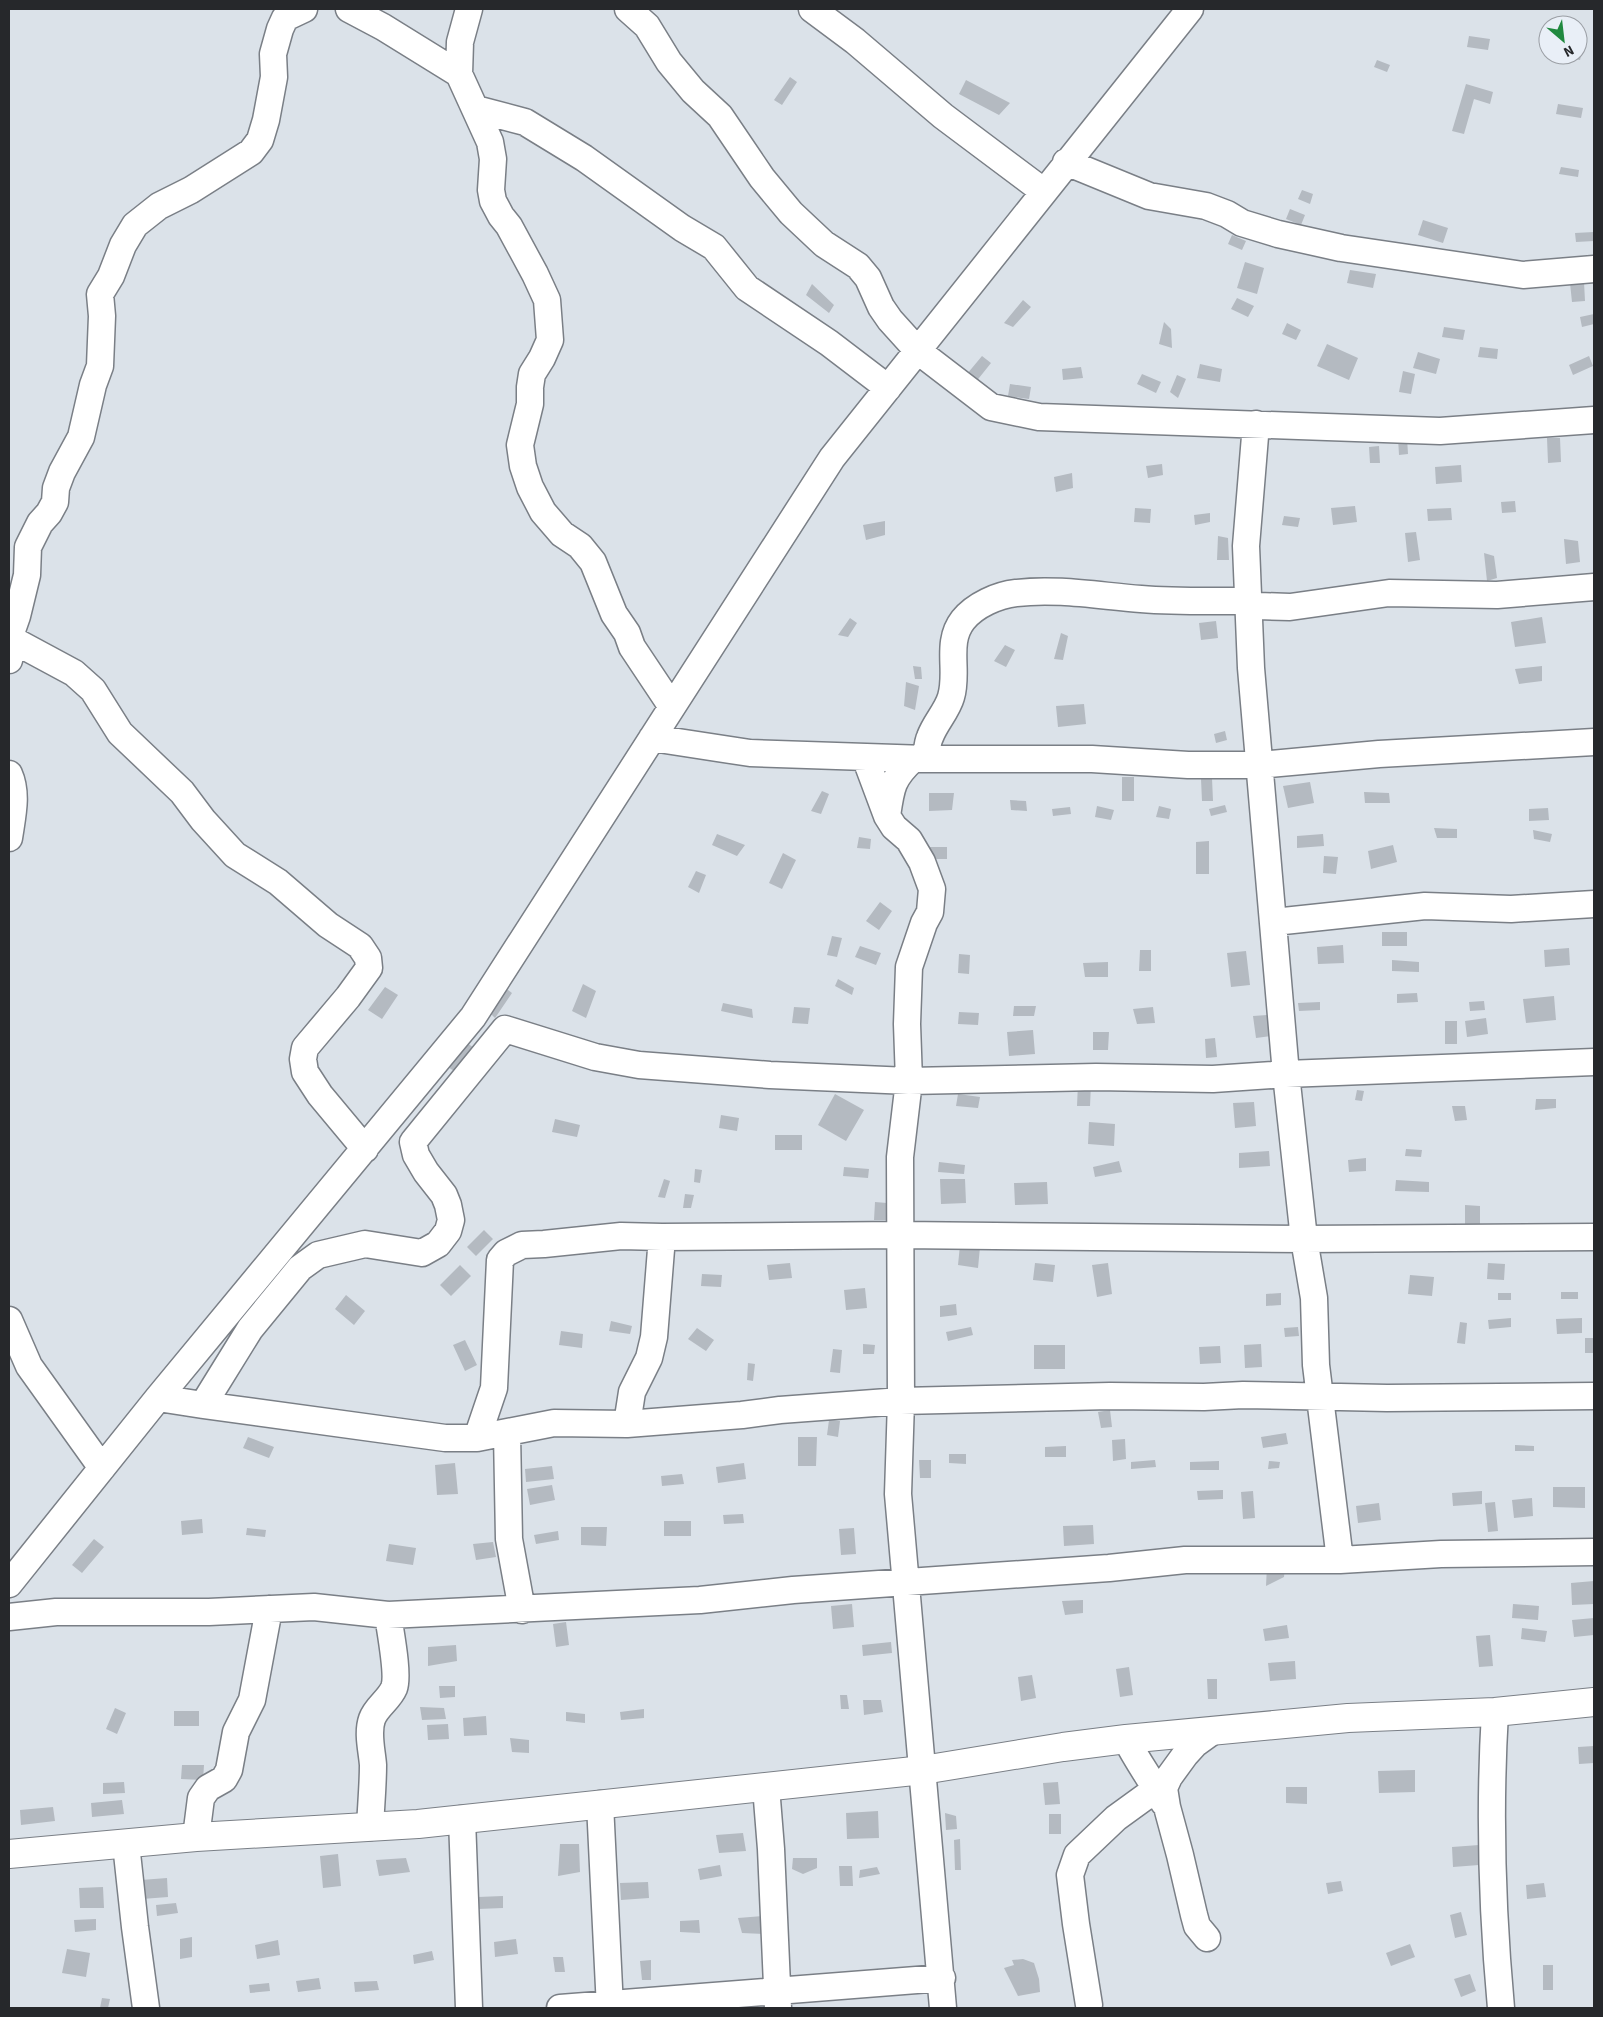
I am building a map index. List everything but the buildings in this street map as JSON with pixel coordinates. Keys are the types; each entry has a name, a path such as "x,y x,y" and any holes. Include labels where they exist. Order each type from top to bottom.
{"main road":[{"path":"9,1854 196,1838 462,1819 923,1770 1063,1747 1126,1739 1348,1718 1495,1712 1594,1702"}],"street":[{"path":"9,660 9,639 27,575 28,547 40,523 49,513 55,502 56,488 62,472 81,437 92,385 100,366 102,316 100,294 111,276 123,245 135,225 159,206 191,190 251,152 260,140 266,120 274,77 274,54 280,29 285,18 304,9"},
{"path":"349,9 383,26 459,74"},
{"path":"469,9 460,42 459,74 490,142 493,159 490,190 493,201 536,274 547,300 550,340 532,374 530,404 520,445 523,466 530,487 542,512 562,534 580,546 593,562 611,607 627,632 632,647 672,707"},
{"path":"9,1584 158,1398 473,1018 832,458 1066,162 1190,9"},
{"path":"635,11 648,26 669,62 693,91 720,116 762,178 791,213 818,239 858,266 868,278 890,320 918,351 992,407 1039,417 1440,431 1594,420"},
{"path":"826,13 943,116 1043,191"},
{"path":"476,109 525,122 584,158 682,228 714,247 747,288 829,343 888,388"},
{"path":"1066,162 1149,196 1206,206 1227,214 1242,223 1278,234 1340,248 1523,275 1594,269"},
{"path":"1256,424 1246,546 1247,602 1259,765 1286,1074 1304,1239 1314,1298 1315,1348 1340,1560"},
{"path":"887,816 890,792 899,772 919,759 951,698 954,680 954,638 963,620 976,608 996,597 1017,593 1054,592 1144,600 1247,602 1258,606 1290,607 1389,593 1497,595 1594,586"},
{"path":"9,639 74,673 93,690 120,733 182,792 203,820 235,855 278,882 328,925 360,946 368,958 369,968 305,1048 303,1059 304,1072 365,1149"},
{"path":"652,738 750,753 919,759 1092,759 1188,765 1259,765 1379,754 1594,742"},
{"path":"865,757 887,816 894,827 909,840 922,862 932,889 930,912 909,967 906,1024 909,1081 900,1157 901,1401 898,1494 942,1978 943,2008"},
{"path":"9,774 14,784 14,792 9,838"},
{"path":"1274,922 1424,906 1512,910 1594,904"},
{"path":"473,1018 595,1057 639,1065 770,1075 909,1081 1096,1077 1213,1079 1286,1074 1594,1062"},
{"path":"203,1405 250,1329 300,1268 318,1255 365,1244 422,1253 438,1244 448,1230 451,1220 448,1205 444,1195 426,1172 416,1155 414,1142 505,1029"},
{"path":"477,1438 494,1388 500,1260 506,1254 522,1245 621,1236 901,1235 1304,1239 1594,1237"},
{"path":"627,1424 632,1392 648,1358 654,1337 662,1237"},
{"path":"9,1320 29,1366 102,1468"},
{"path":"158,1398 445,1438 477,1438 554,1424 627,1424 901,1401 1110,1396 1387,1398 1594,1396"},
{"path":"507,1433 509,1539 522,1610"},
{"path":"9,1617 56,1612 209,1612 314,1606 388,1615 522,1610 700,1600 793,1590 1110,1568 1185,1560 1340,1560 1441,1554 1594,1552"},
{"path":"196,1838 201,1798 208,1788 224,1779 229,1770 236,1732 252,1700 269,1609"},
{"path":"370,1827 373,1766 370,1734 372,1718 388,1699 395,1686 388,1615"},
{"path":"1495,1712 1492,1884 1501,2008"},
{"path":"1162,1798 1169,1777 1190,1749 1213,1731"},
{"path":"1126,1739 1136,1759 1162,1798 1180,1855 1196,1921 1207,1938"},
{"path":"766,1787 771,1849 777,2000"},
{"path":"1089,2004 1070,1875 1077,1855 1116,1818 1162,1798"},
{"path":"600,1804 609,2007"},
{"path":"462,1819 469,2008"},
{"path":"126,1844 146,2008"},
{"path":"560,2008 777,2000 942,1978"}]}
